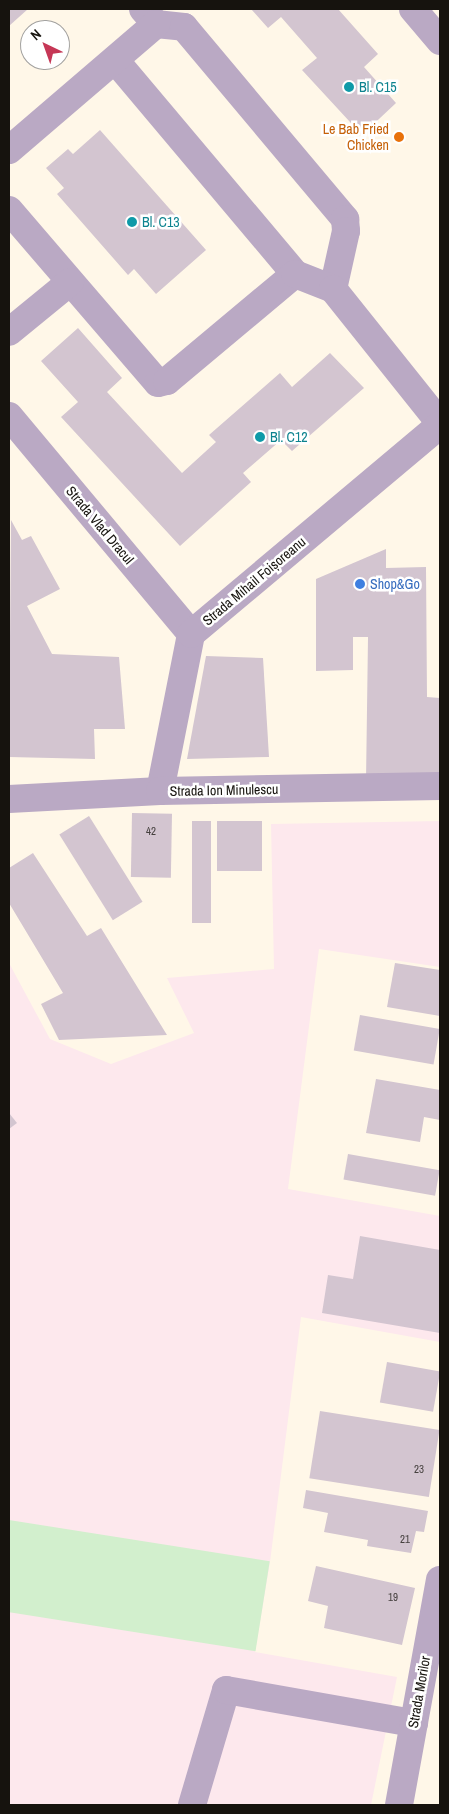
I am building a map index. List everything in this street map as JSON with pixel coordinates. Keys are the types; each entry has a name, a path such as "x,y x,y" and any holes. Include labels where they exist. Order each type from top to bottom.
{"street":[{"path":"413,9 440,41"},
{"path":"9,150 115,60 150,16 184,27 345,219 346,231 333,289"},
{"path":"115,60 295,274 333,289 440,424"},
{"path":"9,210 158,383 167,381 295,274"},
{"path":"9,332 70,282"},
{"name":"Strada Vlad Dracul","path":"9,416 191,634"},
{"name":"Strada Mihail Foișoreanu","path":"160,791 191,634 440,424"},
{"name":"Strada Ion Minulescu","path":"9,799 160,791 440,786"},
{"name":"Strada Morilor","path":"399,1805 440,1580"},
{"path":"192,1805 226,1690 414,1723"}],"shaded area":[{"path":"440,821 440,967 319,949 288,1189 440,1216 440,1342 301,1317 270,1562 255,1652 397,1677 371,1805 9,1805 9,963 50,1039 111,1064 194,1033 167,978 274,969 271,824"}],"green space":[{"path":"9,1520 270,1561 256,1651 9,1612"}],"building":[{"path":"9,9 28,9 9,26"},
{"name":"Bl. C15","path":"251,9 338,9 378,54 364,67 396,103 362,135 302,70 317,58 281,17 268,28"},
{"name":"Bl. C13","path":"100,130 206,250 156,294 134,269 128,275 57,194 64,188 46,168 68,149 73,154"},
{"name":"Bl. C12","path":"78,328 122,378 107,392 182,473 216,442 209,435 280,373 292,387 330,353 364,388 292,451 281,440 243,473 251,482 180,546 61,417 78,402 41,361"},
{"path":"11,520 22,540 31,536 60,589 27,606 52,654 119,657 125,729 94,729 95,759 9,757"},
{"path":"386,549 386,568 426,567 427,697 440,698 440,777 366,781 368,637 353,637 353,670 316,671 316,579"},
{"path":"206,656 263,658 269,757 187,759"},
{"path":"132,813 172,814 171,878 131,877"},
{"path":"89,816 143,902 113,920 59,835"},
{"path":"192,821 211,821 211,923 192,923"},
{"path":"217,821 262,821 262,871 217,871"},
{"path":"33,853 87,936 101,928 167,1035 59,1040 41,1004 63,993 9,903 9,868"},
{"path":"395,963 440,970 440,1016 387,1007"},
{"path":"360,1015 440,1029 434,1065 354,1050"},
{"path":"376,1079 440,1090 440,1120 424,1117 420,1142 366,1133"},
{"path":"9,1113 17,1123 9,1129"},
{"path":"348,1154 440,1170 435,1196 343,1180"},
{"path":"360,1236 440,1250 440,1333 322,1313 328,1275 353,1279"},
{"path":"387,1362 440,1371 433,1412 380,1402"},
{"path":"320,1411 440,1430 429,1497 309,1478"},
{"path":"306,1490 428,1511 424,1532 416,1531 411,1553 367,1546 368,1540 324,1532 328,1513 303,1508"},
{"path":"316,1566 415,1588 402,1645 324,1628 328,1606 308,1601"}],"place":[{"name":"Bl. C15","path":"349,87"},
{"name":"Le Bab Fried Chicken","path":"399,137"},
{"name":"Bl. C13","path":"132,222"},
{"name":"Bl. C12","path":"260,437"},
{"name":"Shop&Go","path":"360,584"}]}
